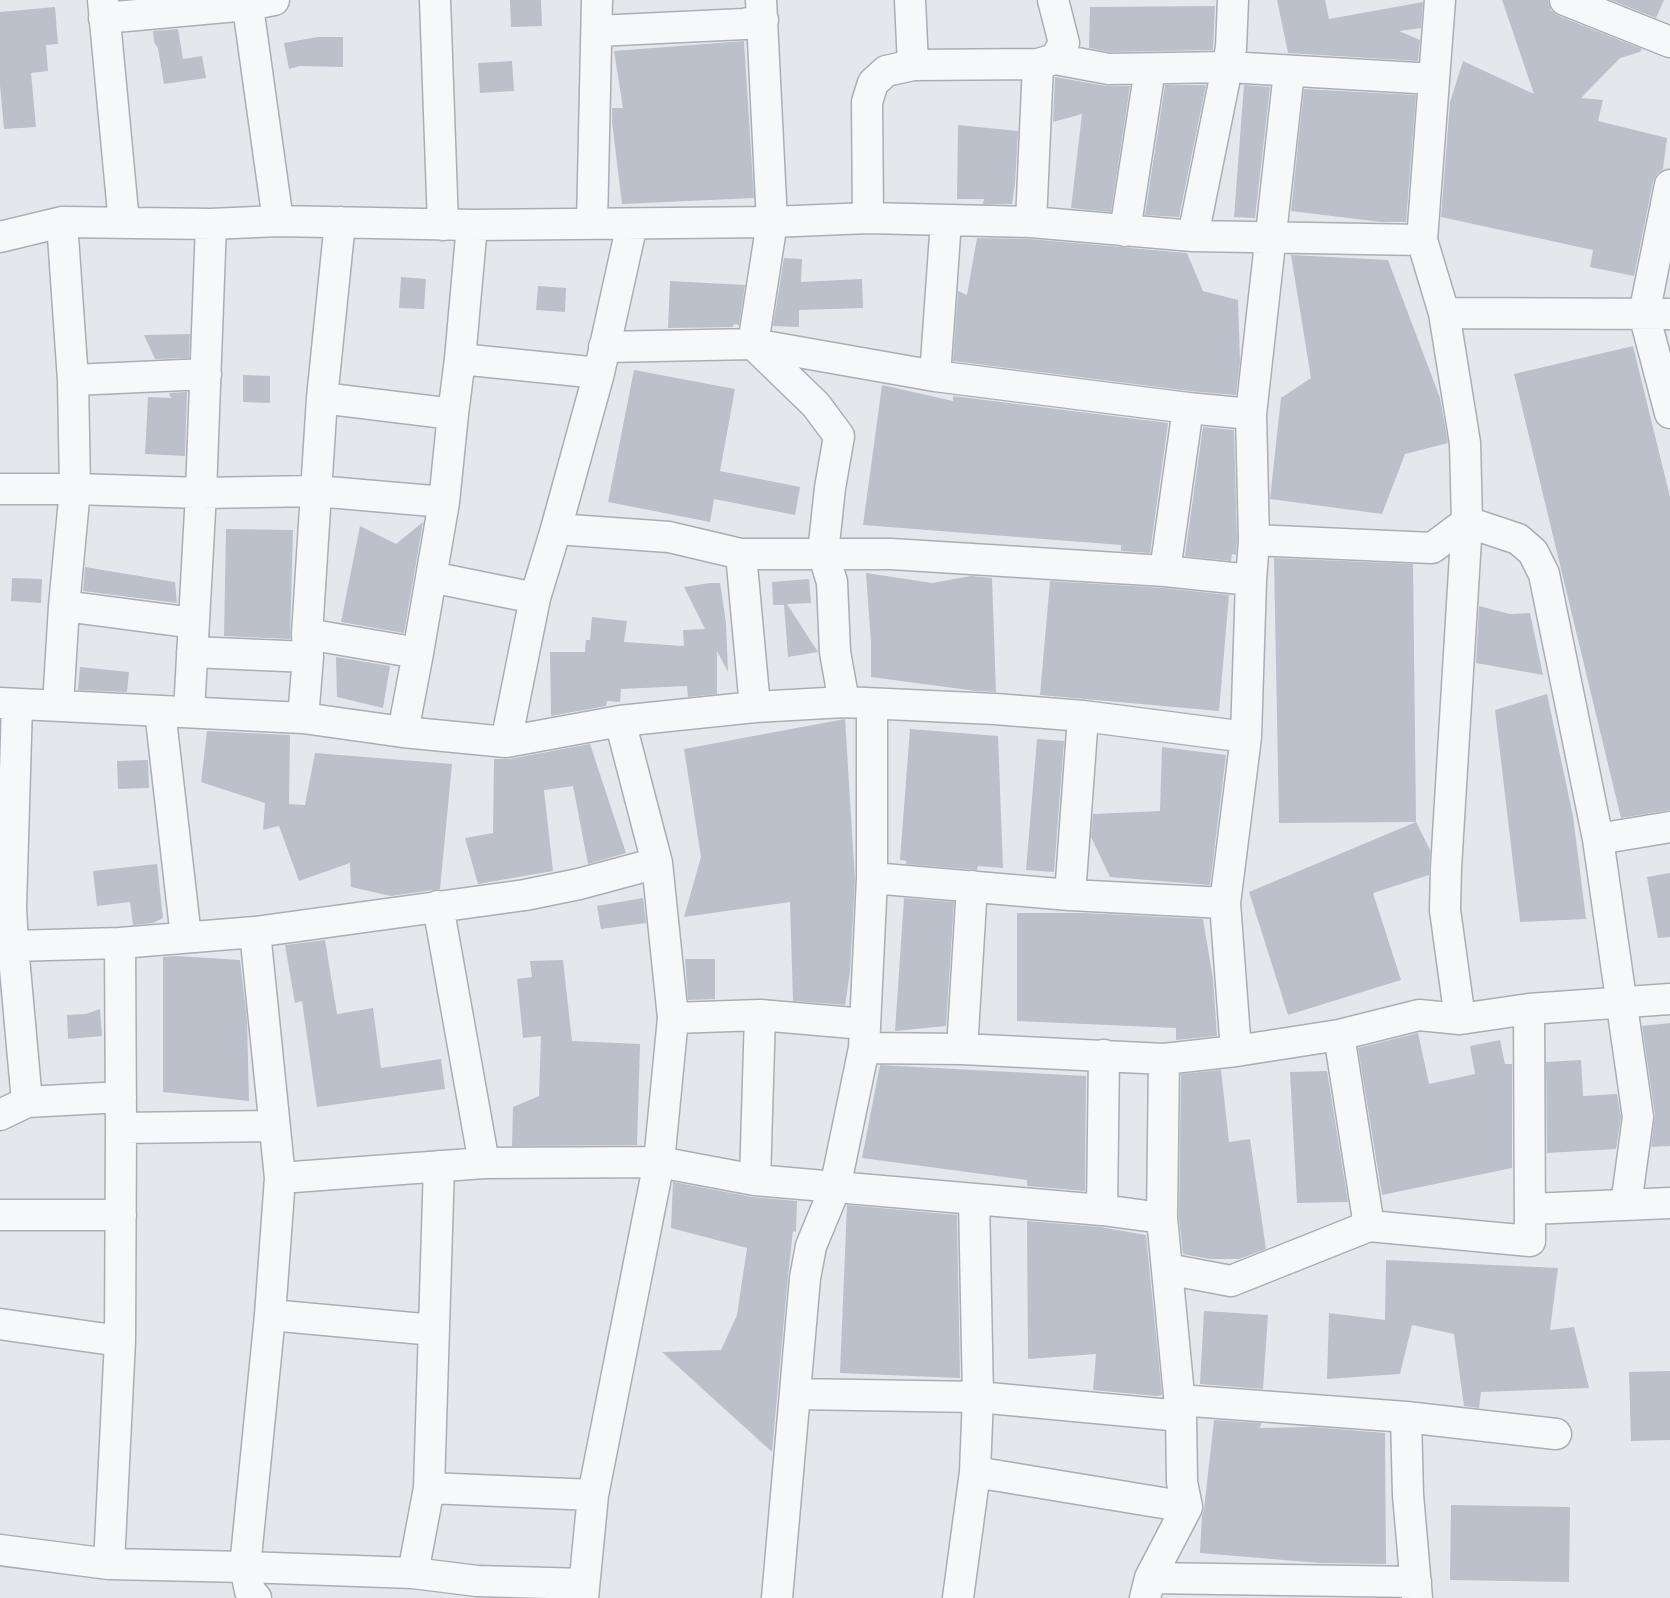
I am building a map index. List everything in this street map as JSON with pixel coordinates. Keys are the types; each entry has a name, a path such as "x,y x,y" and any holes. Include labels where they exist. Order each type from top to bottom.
{"street":[{"path":"403,732 444,502 460,359 457,225 435,0"},
{"path":"592,224 597,0"},
{"path":"910,0 913,65"},
{"path":"1031,222 1046,62 1064,43 1053,0"},
{"path":"1193,236 1232,48 1233,0"},
{"path":"1440,0 1422,240 1444,313 1465,443 1467,522 1446,856 1445,910 1460,1019"},
{"path":"1565,0 1670,42"},
{"path":"124,223 103,9 256,2 278,221"},
{"path":"597,31 744,24 762,10"},
{"path":"753,344 772,222 762,10"},
{"path":"868,218 867,102 873,83 886,71 913,65 1046,62 1109,69 1228,67 1434,79"},
{"path":"1125,231 1150,69"},
{"path":"1236,1051 1225,903 1246,737 1254,540 1251,414 1289,72"},
{"path":"1670,185 1657,314 1670,413"},
{"path":"0,237 62,222 211,224 278,221 457,225 772,222 868,218 1031,222 1193,236 1422,240"},
{"path":"935,376 946,221"},
{"path":"58,705 75,489 73,380 62,222"},
{"path":"303,718 322,398 340,222"},
{"path":"186,936 175,712 193,638 211,224"},
{"path":"506,742 534,598 556,529 601,360 632,224"},
{"path":"1444,313 1657,314"},
{"path":"460,359 601,360 753,344 935,376 1251,414"},
{"path":"753,344 816,405 839,436 830,488 823,554 832,582 835,652 858,703 872,878 864,1036 835,1188 812,1246 805,1278 777,1598"},
{"path":"73,380 206,374"},
{"path":"322,398 453,414"},
{"path":"1165,571 1188,408"},
{"path":"0,489 201,493 316,491 444,502"},
{"path":"1254,540 1432,548 1467,522"},
{"path":"1467,522 1518,539 1533,552 1544,574 1598,838 1638,1117 1626,1205"},
{"path":"556,529 669,537 741,554 891,554 1165,571 1251,580"},
{"path":"741,554 755,707"},
{"path":"431,577 534,598"},
{"path":"64,606 193,638 418,653"},
{"path":"27,1102 13,946 6,908 8,703 303,718 403,732 506,742 620,721 755,707 858,703 995,709 1083,716 1246,737"},
{"path":"1071,894 1083,716"},
{"path":"0,1550 109,1564 413,1573 477,1589 584,1591 593,1495 659,1162 672,1018 657,863 620,721"},
{"path":"1598,838 1670,827"},
{"path":"13,946 120,943 255,932 525,895 579,884 657,863"},
{"path":"872,878 1071,894 1225,903"},
{"path":"962,1049 972,886"},
{"path":"438,906 484,1163"},
{"path":"255,932 280,1178 270,1315 245,1567 250,1591 256,1598"},
{"path":"109,1564 120,1341 120,943"},
{"path":"672,1018 760,1015 864,1036 962,1049 1164,1059 1236,1051 1338,1035 1419,1015 1460,1019 1529,1009 1670,999"},
{"path":"1162,1218 1167,1269 1231,1281 1369,1226 1530,1241 1529,1009"},
{"path":"755,1180 760,1015"},
{"path":"1338,1035 1369,1226"},
{"path":"1102,1210 1104,1055"},
{"path":"1164,1059 1162,1218 1180,1408 1182,1482 1187,1507 1148,1588 1417,1590 1408,1495 1406,1417"},
{"path":"0,1115 27,1102 121,1097"},
{"path":"121,1128 274,1126"},
{"path":"280,1178 484,1163 659,1162 755,1180 1102,1210 1162,1218"},
{"path":"413,1573 429,1488 439,1166"},
{"path":"958,1598 975,1472 978,1397 974,1200"},
{"path":"1530,1209 1670,1203"},
{"path":"0,1215 121,1215"},
{"path":"270,1315 434,1330"},
{"path":"0,1324 120,1341"},
{"path":"795,1394 978,1397 1406,1417 1556,1434"},
{"path":"975,1472 1187,1507"},
{"path":"429,1488 593,1495"}],"building":[{"path":"510,0 541,0 542,26 511,27"},
{"path":"1277,0 1325,0 1329,19 1423,2 1421,28 1399,31 1420,40 1418,61 1288,53"},
{"path":"1502,0 1548,0 1551,10 1559,16 1642,49 1640,52 1620,58 1581,98 1603,100 1598,121 1667,138 1663,169 1653,182 1634,276 1590,267 1593,250 1441,217 1450,102 1463,61 1534,94"},
{"path":"1611,0 1664,0 1656,18"},
{"path":"1215,6 1213,50 1110,52 1089,48 1090,7"},
{"path":"55,7 58,44 46,45 48,71 31,73 36,127 4,129 0,85 0,12"},
{"path":"178,29 183,59 202,56 206,78 164,84 153,31"},
{"path":"318,37 343,37 343,67 300,66 289,69 284,43"},
{"path":"744,41 754,198 622,204 612,108 623,108 614,51"},
{"path":"512,61 514,91 480,93 478,63"},
{"path":"1055,77 1106,86 1130,86 1111,212 1071,208 1082,114 1053,122"},
{"path":"1165,85 1206,85 1179,217 1145,215"},
{"path":"1244,85 1270,87 1255,218 1234,217"},
{"path":"1304,89 1416,95 1406,222 1381,222 1291,211"},
{"path":"958,125 1018,131 1012,204 983,204 984,199 957,199"},
{"path":"977,238 1030,239 1187,253 1203,291 1238,300 1240,361 1236,395 953,361 958,291 967,295"},
{"path":"1291,255 1388,260 1440,398 1448,443 1405,454 1382,514 1270,499 1281,398 1311,378"},
{"path":"784,258 802,259 801,282 862,279 863,308 799,310 799,327 773,326"},
{"path":"401,277 426,279 424,309 399,308"},
{"path":"670,281 745,285 739,325 668,328"},
{"path":"538,286 566,288 565,312 536,310"},
{"path":"190,334 189,358 155,359 144,335"},
{"path":"1633,346 1670,497 1670,810 1621,818 1514,374"},
{"path":"634,370 735,389 720,471 800,487 795,515 714,499 710,522 608,502"},
{"path":"243,375 270,376 270,403 243,402"},
{"path":"882,385 953,401 953,396 1168,423 1150,553 1121,551 1121,545 863,525"},
{"path":"187,392 185,456 145,454 148,397 171,398 169,393"},
{"path":"1203,427 1234,430 1237,540 1236,555 1232,554 1231,561 1185,556"},
{"path":"423,522 404,633 341,622 360,526 396,544"},
{"path":"226,529 293,530 290,639 224,636"},
{"path":"1274,558 1413,564 1416,822 1279,823"},
{"path":"85,567 175,582 177,603 83,591"},
{"path":"866,573 932,583 971,576 992,578 996,692 871,677"},
{"path":"12,578 42,579 41,603 11,601"},
{"path":"809,579 811,603 787,604 818,652 788,657 784,605 773,605 772,582"},
{"path":"1050,581 1164,588 1229,595 1219,711 1040,695"},
{"path":"720,583 726,623 728,672 717,651 717,694 688,697 687,686 621,689 620,702 607,701 606,706 551,716 550,652 585,652 586,640 590,640 592,617 627,621 624,642 684,646 683,630 705,629 684,587"},
{"path":"1479,606 1510,614 1530,613 1543,675 1476,663"},
{"path":"336,657 390,666 383,708 337,697"},
{"path":"80,667 129,672 127,692 78,690"},
{"path":"1547,694 1573,816 1586,919 1520,922 1495,710"},
{"path":"845,719 855,880 850,972 845,1005 793,1001 790,902 684,917 701,857 684,749"},
{"path":"910,729 998,736 1003,868 978,866 977,870 906,864 906,861 900,860"},
{"path":"207,731 290,735 289,804 305,805 315,753 452,764 440,889 391,896 351,887 350,863 299,881 279,826 263,830 265,803 201,782"},
{"path":"1037,739 1064,741 1054,872 1026,870"},
{"path":"590,744 626,853 588,864 573,786 544,790 553,871 478,884 465,838 493,833 494,759 509,759"},
{"path":"1162,747 1226,755 1210,885 1110,877 1091,837 1093,814 1160,811"},
{"path":"148,760 149,788 118,789 117,761"},
{"path":"1416,822 1430,850 1429,875 1373,893 1401,980 1288,1015 1249,892"},
{"path":"157,864 163,918 153,923 133,925 130,902 97,906 93,871"},
{"path":"1670,873 1670,937 1658,938 1647,877"},
{"path":"643,898 646,923 601,929 597,906"},
{"path":"904,898 954,902 946,1026 895,1031"},
{"path":"1017,913 1085,913 1203,919 1213,979 1217,1036 1176,1040 1176,1028 1017,1021"},
{"path":"325,940 337,1014 373,1008 381,1068 441,1059 445,1089 317,1107 302,1001 295,1003 285,945"},
{"path":"163,957 240,960 247,1020 249,1101 163,1092"},
{"path":"685,959 715,959 715,999 688,1000"},
{"path":"563,960 572,1041 640,1044 637,1145 512,1146 513,1107 539,1096 541,1036 523,1038 517,979 532,977 530,961"},
{"path":"100,1009 102,1036 68,1039 67,1015 86,1014"},
{"path":"1670,1023 1670,1146 1651,1147 1655,1115 1642,1026"},
{"path":"1418,1033 1429,1084 1475,1074 1470,1046 1500,1040 1505,1064 1512,1064 1512,1168 1382,1195 1358,1048"},
{"path":"1581,1060 1583,1096 1617,1094 1621,1117 1616,1149 1547,1153 1546,1062"},
{"path":"880,1065 1086,1076 1085,1191 1027,1186 1027,1180 862,1158"},
{"path":"1221,1070 1229,1142 1250,1139 1266,1249 1239,1259 1210,1259 1183,1254 1179,1217 1181,1074"},
{"path":"1327,1071 1348,1202 1297,1203 1290,1072"},
{"path":"673,1182 752,1197 797,1201 796,1232 793,1231 788,1276 772,1452 662,1352 721,1350 737,1315 747,1248 671,1228"},
{"path":"847,1205 957,1215 960,1378 840,1373"},
{"path":"1027,1221 1100,1227 1146,1235 1162,1395 1093,1390 1096,1354 1028,1359"},
{"path":"1386,1260 1558,1268 1550,1330 1574,1327 1589,1388 1481,1392 1479,1408 1464,1406 1454,1334 1412,1325 1400,1374 1327,1379 1329,1313 1385,1320"},
{"path":"1204,1311 1268,1315 1263,1389 1200,1384"},
{"path":"1670,1371 1670,1440 1631,1441 1629,1372"},
{"path":"1214,1420 1261,1423 1260,1428 1313,1427 1385,1433 1386,1564 1320,1563 1200,1553 1202,1516"},
{"path":"1451,1505 1570,1507 1569,1582 1450,1580"}]}
